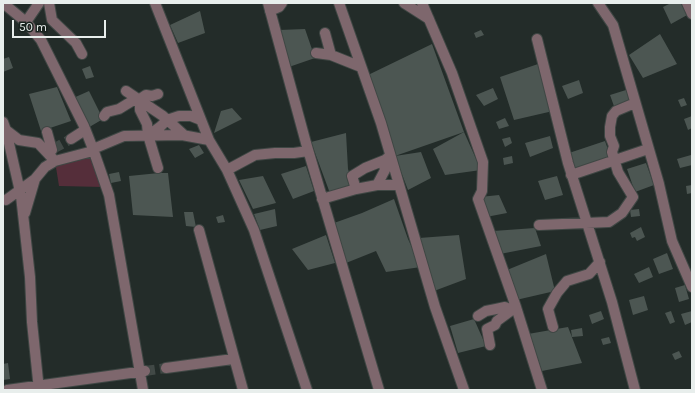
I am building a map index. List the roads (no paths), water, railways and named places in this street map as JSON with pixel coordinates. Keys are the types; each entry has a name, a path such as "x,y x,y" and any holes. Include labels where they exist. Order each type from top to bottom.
{"street":[{"path":"3,3 26,22 41,40 71,99 93,150 109,195 143,372 143,390"},
{"path":"26,22 38,3"},
{"path":"49,3 52,20 76,43 82,54"},
{"path":"282,3 279,7 269,7 308,151 379,390"},
{"path":"404,3 429,19"},
{"path":"422,3 452,73 483,162 482,191 478,199 542,390"},
{"path":"598,3 612,25 659,184 672,241 692,287"},
{"path":"687,3 692,14"},
{"path":"157,4 209,140 227,170 254,230 307,390"},
{"path":"341,5 361,67 387,158 399,185 436,306 464,390"},
{"path":"325,33 331,55"},
{"path":"537,39 571,175 612,302 635,390"},
{"path":"316,53 331,55 361,67"},
{"path":"126,91 138,98 184,135"},
{"path":"104,116 107,112 119,108 138,98 146,95 152,96 158,94"},
{"path":"138,98 140,110 147,124 148,135 158,168"},
{"path":"539,224 609,222 622,213 632,197 618,172 612,152 614,146 610,136 610,127 612,116 616,111 635,103"},
{"path":"148,135 167,120 179,116 190,116 201,120"},
{"path":"5,126 19,140 38,143 51,151"},
{"path":"5,126 19,190 23,218 30,277 32,322 39,388"},
{"path":"71,139 85,130"},
{"path":"47,132 55,162"},
{"path":"6,200 35,179 45,167 55,162 93,150 124,136 184,135 209,140"},
{"path":"571,175 648,149"},
{"path":"227,170 255,155 308,151"},
{"path":"377,185 385,170 387,158"},
{"path":"356,189 352,176 387,158"},
{"path":"23,218 35,179"},
{"path":"322,199 356,189 377,185 399,185"},
{"path":"199,230 233,359 243,390"},
{"path":"553,327 548,309 558,293 567,281 589,274 600,262"},
{"path":"478,316 486,311 496,309 514,309"},
{"path":"490,345 486,329 495,325 497,321 514,309"},
{"path":"166,368 233,359"},
{"path":"7,390 39,388 143,372"}],"tunnel":[{"path":"53,149 71,139"},
{"path":"145,371 166,368"}]}
